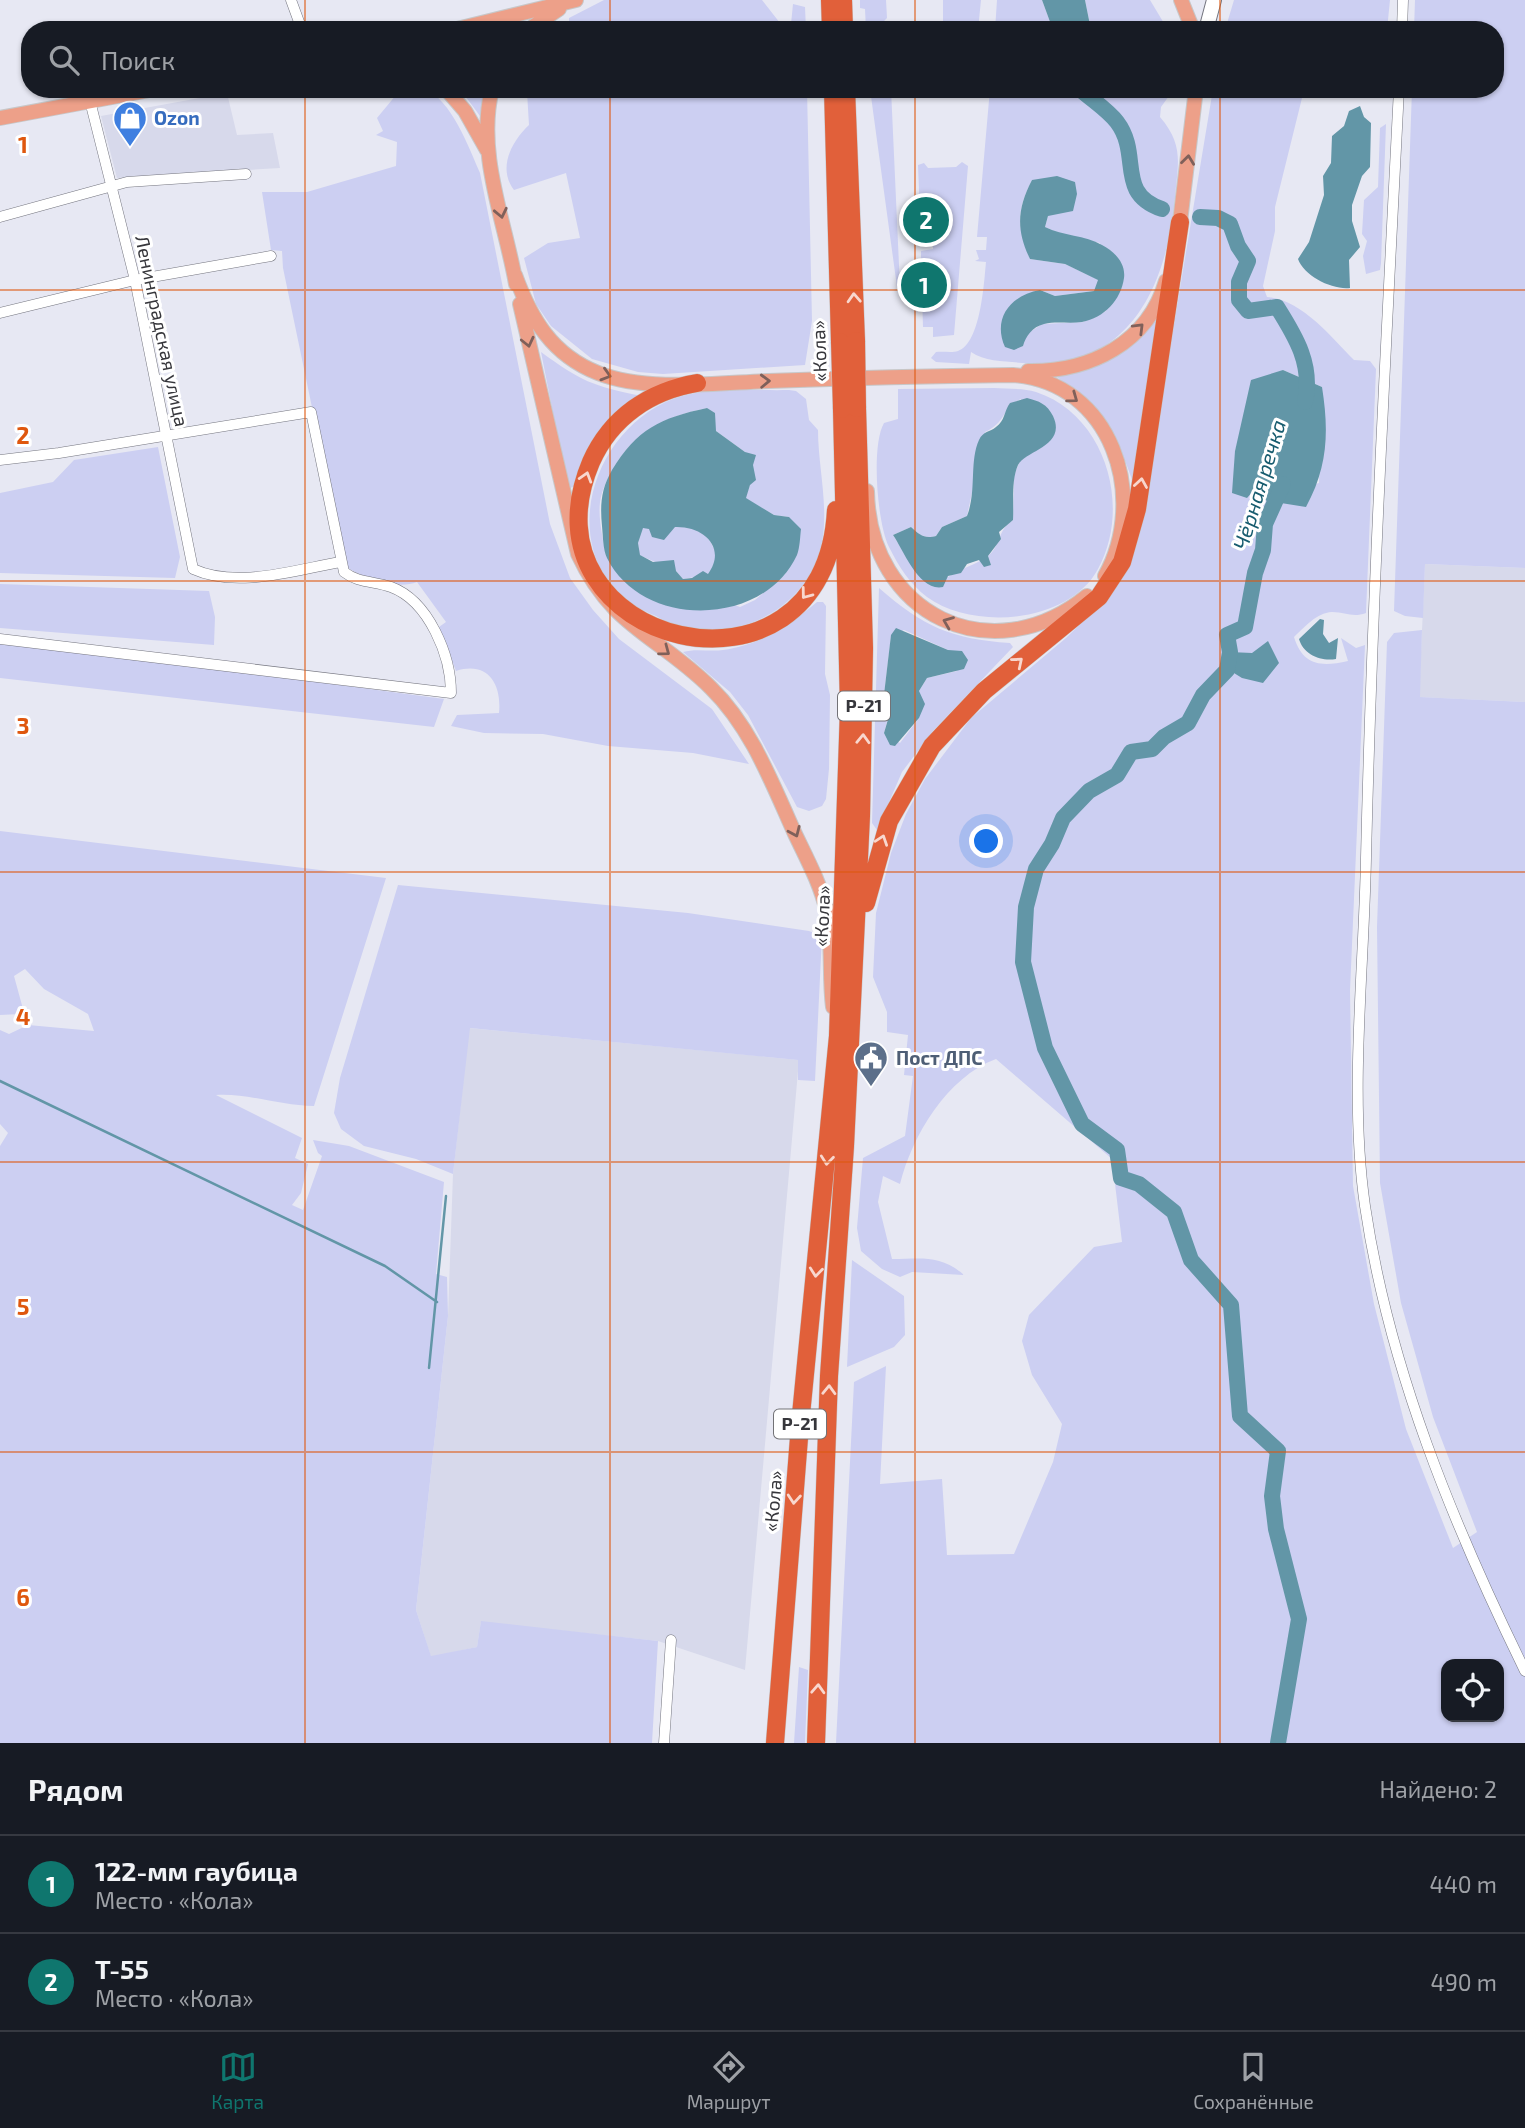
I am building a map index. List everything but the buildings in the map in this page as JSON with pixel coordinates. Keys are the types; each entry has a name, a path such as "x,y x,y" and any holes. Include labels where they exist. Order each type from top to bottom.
{"highway":[{"path":"830,0 831,21"},
{"path":"843,0 844,21"},
{"name":"«Кола»","path":"833,98 848,341"},
{"name":"«Кола»","path":"774,1739 800,1425 838,1036 849,708 846,98"},
{"path":"852,1003 873,868 889,821 915,772 932,746 970,705 1100,597 1122,562 1137,509 1180,222"},
{"path":"697,383 657,394 622,417 594,455 581,503 583,545 600,582 630,615 664,633 705,639 727,638 772,624 798,605 816,581 834,532 835,464 847,414"},
{"name":"«Кола»","path":"816,1743 829,1376 852,1003 864,697 847,414"}],"main road":[{"path":"490,21 578,0"},
{"path":"541,21 578,0"},
{"path":"1181,0 1189,21"},
{"path":"1208,21 1214,0"},
{"path":"0,118 106,98"},
{"path":"454,98 465,111 487,151"},
{"path":"490,98 487,118 487,151 578,554 594,585 617,614 710,686 733,712 754,746 808,862 826,909 832,950 831,989 838,1036"},
{"path":"515,275 532,317 559,350 582,366 611,378 697,383 1052,372 1076,368 1108,355 1147,321 1163,294 1180,222 1195,98"},
{"path":"847,414 867,439 868,500 872,531 886,566 905,594 918,606 941,620 971,629 1013,630 1042,623 1067,611 1091,593 1114,558 1124,522 1125,495 1119,465 1108,438 1094,415 1051,383 1031,376 961,374"}],"street":[{"path":"291,0 299,21"},
{"path":"1402,21 1403,0"},
{"path":"1399,98 1372,622 1359,1092 1365,1204 1395,1348 1440,1481 1485,1590 1525,1671"},
{"name":"Ленинградская улица","path":"90,101 135,280 192,569 205,574 245,577 340,562"},
{"path":"0,217 110,185 246,174"},
{"path":"0,313 135,280 271,256"},
{"path":"0,460 311,412 344,572 352,579 390,587 420,609 446,660 451,676 451,693 0,639"},
{"path":"664,1743 671,1640"}],"shaded area":[{"path":"604,0 762,0 778,21 569,21 569,18"},
{"path":"860,0 886,0 887,18 884,21 866,21 865,9 860,8"},
{"path":"943,0 981,0 979,21 943,21"},
{"path":"997,0 1042,0 1050,21 996,21"},
{"path":"1042,0 1085,0 1089,21 1050,21"},
{"path":"1085,0 1150,0 1163,21 1089,21"},
{"path":"1234,0 1390,0 1388,21 1228,21"},
{"path":"1415,0 1525,0 1525,568 1425,564 1423,618 1405,616 1394,611 1412,98 1504,98 1504,21 1414,21"},
{"path":"793,4 805,7 806,21 791,21"},
{"path":"200,98 228,98 237,135 273,133 280,168 117,178 101,116"},
{"path":"394,98 438,98 451,113 480,173 550,524 570,578 593,610 619,639 712,709 749,764 693,753 608,746 543,734 484,733 451,726 457,715 499,713 495,684 484,672 476,669 456,671 439,627 446,622 417,582 400,585 381,582 345,566 283,268 282,251 271,250 262,192 307,192 396,166 397,142 376,135 383,131 377,118"},
{"path":"467,98 484,98 480,116"},
{"path":"527,98 807,98 812,321 805,365 663,374 638,372 592,359 551,326 536,304 524,258 548,243 580,238 566,173 514,190 509,182 509,155 517,139 529,125"},
{"path":"871,98 891,98 900,287 897,287"},
{"path":"989,98 1168,98 1161,107 1160,117 1173,137 1178,155 1170,230 1163,262 1151,292 1135,318 1115,339 1090,354 1059,362 1022,363 983,358 971,352 969,364 936,362 931,358 936,352 956,352 966,346 972,337 980,311 986,262 975,261 979,259 976,250 986,250 987,237 977,237","holes":["1032,180 1048,216 1045,227 1059,234 1100,243 1106,311 1083,322 1042,324 1027,334 1040,290 1055,296 1094,291 1099,280 1065,264 1030,259 1020,219 1023,201"]},
{"path":"1212,98 1302,98 1275,207 1275,231 1263,286 1267,297 1280,300 1304,312 1354,360 1370,361 1376,369 1366,613 1326,613 1311,621 1294,637 1302,654 1321,664 1348,661 1341,638 1356,648 1365,645 1350,991 1353,1186 1374,1304 1406,1429 1453,1548 1477,1532 1433,1417 1401,1303 1380,1183 1377,927 1387,642 1394,633 1422,630 1420,697 1525,702 1525,1743 836,1743 854,1382 886,1366 880,1484 942,1479 947,1555 1014,1554 1053,1462 1062,1424 1032,1375 1022,1341 1029,1315 1094,1247 1122,1242 1112,1159 996,1059 962,1079 947,1094 934,1110 913,1147 900,1184 883,1176 878,1202 892,1259 938,1261 964,1275 912,1272 900,1277 882,1269 861,1251 857,1228 863,1158 905,1136 913,1076 904,1075 908,1035 887,1032 887,1012 873,977 876,913 891,853 906,814 925,779 971,718 1066,638 1104,601 1123,574 1139,536","holes":["1283,370 1322,387 1319,483 1263,499 1270,486 1235,451 1241,431"]},
{"path":"1360,106 1364,117 1371,123 1370,167 1362,176 1352,205 1352,221 1360,247 1349,260 1350,288 1343,288 1312,276 1298,259 1309,242 1324,195 1323,176 1331,163 1332,136 1344,126 1349,111"},
{"path":"1386,124 1381,263 1380,270 1366,274 1363,256 1367,241 1362,234 1364,200 1378,187 1380,128"},
{"path":"962,162 968,166 954,335 933,337 933,327 923,327 922,295 928,294 928,282 921,281 921,251 933,249 933,215 920,215 918,165 924,163 928,168 956,167"},
{"path":"1057,176 1075,182 1077,194 1073,211 1048,216 1045,227 1095,242 1111,251 1123,267 1124,278 1115,301 1097,317 1082,322 1040,325 1030,332 1023,346 1014,350 1005,347 1001,327 1007,310 1020,297 1040,290 1055,296 1094,291 1098,280 1065,264 1030,259 1025,248 1020,219 1027,191 1032,180"},
{"path":"1161,313 1134,485 1120,448 1101,416 1080,393 1056,376 1143,332"},
{"path":"541,352 588,381 642,396 584,466 577,485 568,489"},
{"path":"1283,370 1322,387 1326,419 1323,463 1306,507 1262,500 1270,486 1262,481 1247,498 1232,493 1235,451 1251,380"},
{"path":"898,389 1026,390 1060,404 1080,421 1095,442 1106,466 1112,492 1108,545 1098,569 1084,587 1066,601 1044,611 994,617 969,615 947,608 915,587 889,547 881,521 877,484 880,434 884,423 898,419","holes":["1021,399 1020,461 1014,475 1013,520 1004,528 995,548 988,556 948,577 904,553 893,535 911,527 922,536 936,536 942,527 967,516 985,432 997,424 1010,406"]},
{"path":"796,391 806,399 809,420 818,430 824,510 818,557 801,587 789,600 761,619 728,629 685,630 628,602 606,579 594,554 590,527 591,500 599,474 611,450 628,429 649,412 673,399 701,392","holes":["707,408 716,431 745,452 750,485 745,498 774,515 789,517 785,574 755,600 740,607 606,556 601,529 600,502 605,484 623,454 642,434 665,421"]},
{"path":"1027,398 1042,404 1051,412 1056,426 1055,434 1050,441 1018,465 1014,485 1013,520 999,532 1001,539 988,556 991,565 984,567 979,560 967,564 961,573 948,576 943,587 934,587 913,569 893,535 911,527 922,536 936,536 942,527 967,516 972,497 974,458 979,440 999,425 1010,403"},
{"path":"707,408 715,413 716,431 745,452 756,455 753,465 756,480 750,485 746,498 774,515 789,517 801,529 799,545 797,555 781,579 758,596 732,607 703,610 674,608 647,598 624,581 607,558 601,518 603,491 621,456 651,427 676,416","holes":["675,527 703,535 714,547 715,556 708,574 703,571 692,578 683,579 676,571 674,560 653,562 640,555 638,543 643,528 649,529 652,537 664,540"]},
{"path":"158,447 180,557 175,578 0,573 0,493 53,482 74,460"},
{"path":"642,527 691,527 706,534 715,550 716,565 708,575 683,579 676,571 639,555 638,543"},
{"path":"1425,564 1525,568 1525,702 1419,697"},
{"path":"0,584 209,591 215,617 214,645 0,628"},
{"path":"879,588 910,612 939,629 971,638 1010,643 1013,647 933,731 902,772 877,830 872,823","holes":["904,630 948,650 957,671 927,678 919,691 919,718 900,743 884,733 889,715 883,703 891,636"]},
{"path":"817,602 823,602 826,606 825,674 830,695 829,769 826,799 822,806 809,811 797,807 748,715 730,692 683,652 723,650 749,644 784,626"},
{"path":"1320,619 1324,620 1323,634 1329,643 1338,638 1336,659 1313,656 1304,649 1299,639"},
{"path":"896,628 948,650 962,651 968,660 964,669 927,678 919,691 925,704 919,718 895,746 890,745 884,733 889,716 883,703 891,635"},
{"path":"1268,641 1279,663 1263,683 1242,678 1221,665 1230,652 1252,653"},
{"path":"0,642 40,645 444,699 434,727 0,678"},
{"path":"0,831 386,878 314,1106 216,1095 302,1138 295,1158 308,1164 301,1193 292,1205 303,1210 322,1156 313,1140 349,1146 444,1182 436,1274 447,1277 448,1316 416,1610 431,1656 477,1647 481,1621 658,1641 652,1743 0,1743 0,1146 8,1133 0,1124 0,1030 9,1034 28,1025 94,1031 88,1014 44,989 25,969 14,976 23,1009 20,1014 0,1015"},
{"path":"398,885 688,913 809,931 822,936 815,1081 798,1080 798,1060 470,1028 453,1174 416,1159 364,1146 341,1129 334,1113 340,1078"},
{"path":"469,1028 799,1060 745,1670 658,1641 481,1622 477,1647 431,1657 416,1610 448,1316 453,1174"},
{"path":"852,1260 904,1296 905,1335 894,1347 847,1367"},
{"path":"799,1667 808,1670 805,1743 794,1743"}],"waterway":[{"path":"1091,98 1117,122 1124,135 1131,172 1139,193 1148,202 1162,209"},
{"path":"1200,217 1218,218 1230,224 1238,246 1248,261 1239,282 1239,300 1248,311 1277,307 1291,329 1305,364 1305,402"},
{"name":"Чёрная речка","path":"1278,1743 1299,1619 1276,1529 1272,1496 1278,1451 1240,1416 1231,1305 1191,1260 1174,1212 1139,1184 1121,1178 1117,1150 1082,1124 1045,1048 1023,962 1026,907 1036,869 1052,844 1063,818 1089,791 1117,775 1131,752 1152,749 1164,737 1188,723 1203,695 1227,670 1230,652 1227,635 1245,627 1255,573 1263,550 1265,524 1283,484"},
{"path":"0,1081 385,1266 437,1302"},
{"path":"429,1368 446,1196"}],"place":[{"name":"Ozon","path":"130,148"},
{"name":"Т-55","path":"926,220"},
{"name":"122-мм гаубица","path":"924,285"},
{"name":"Пост ДПС","path":"871,1088"}]}
